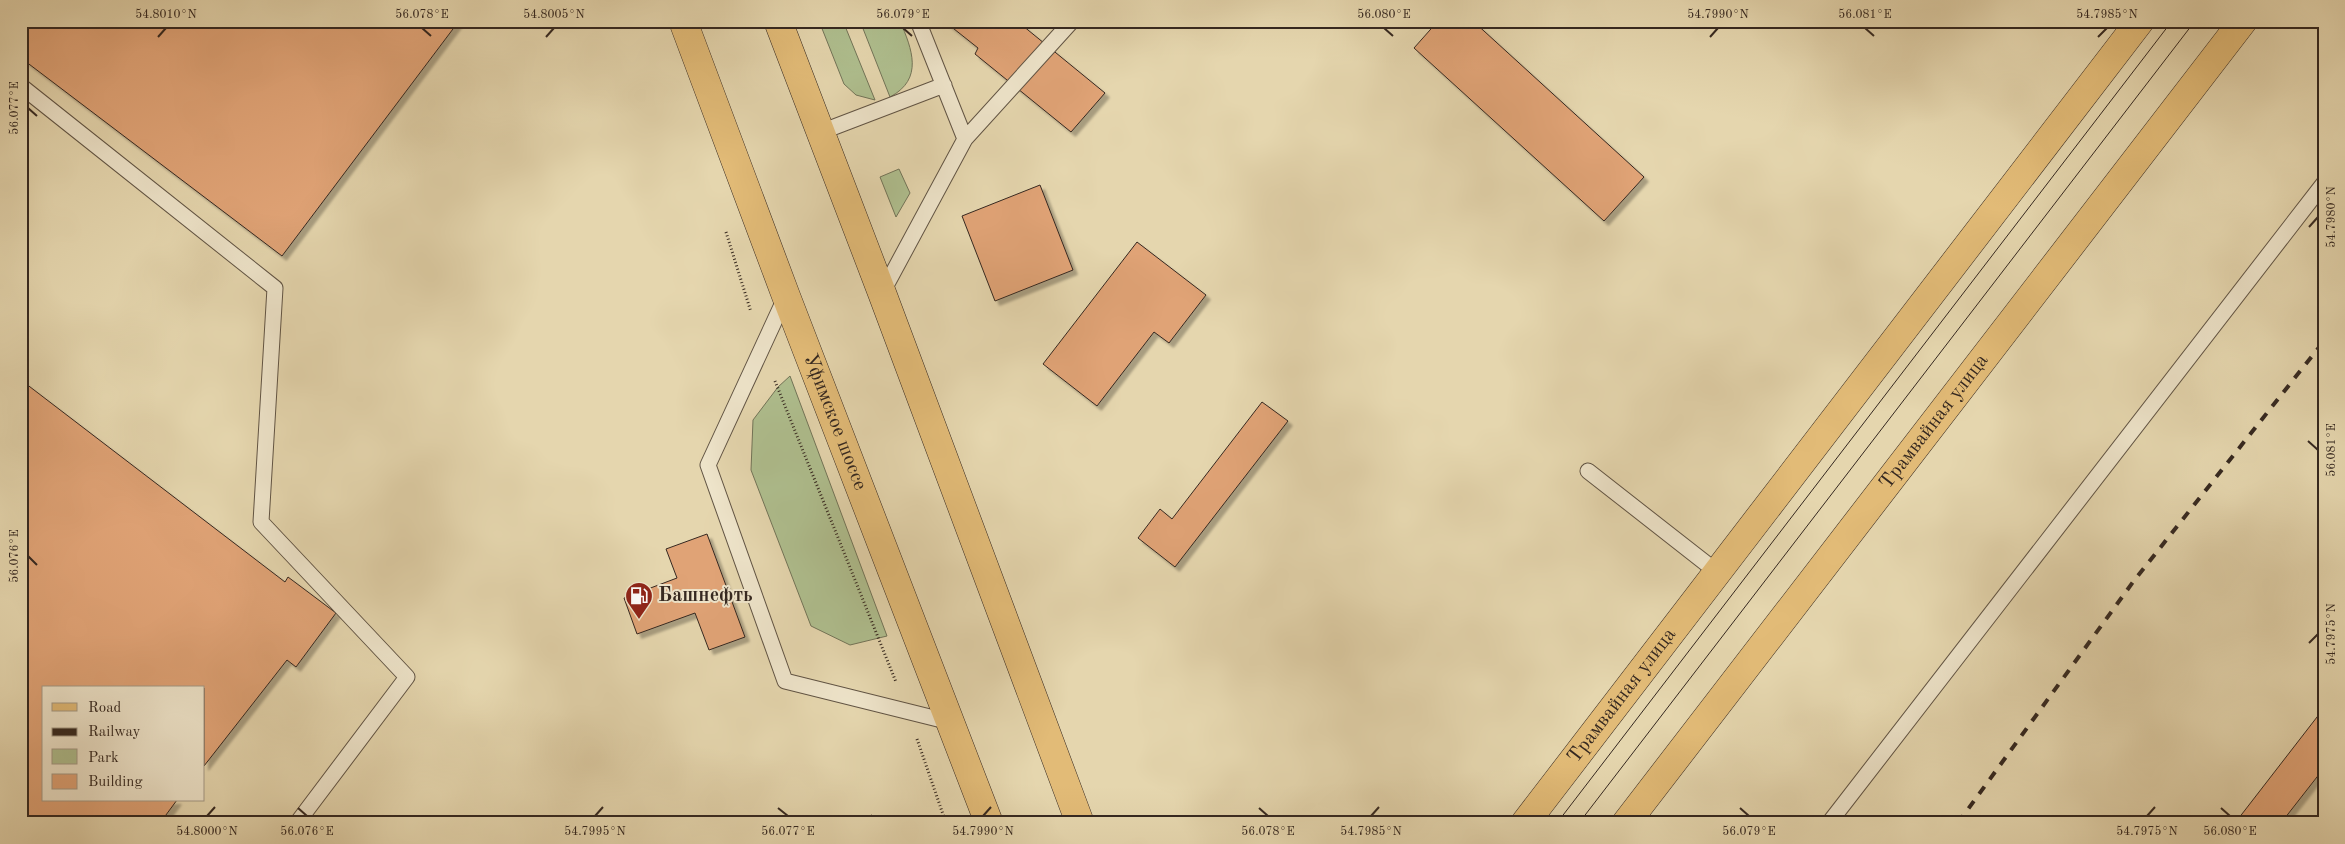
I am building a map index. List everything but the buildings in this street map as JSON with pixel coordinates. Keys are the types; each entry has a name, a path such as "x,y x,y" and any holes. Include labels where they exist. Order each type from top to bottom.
{"main road":[{"name":"Уфимское шоссе","path":"683,21 988,823"},
{"path":"778,21 1080,823"},
{"name":"Трамвайная улица","path":"1525,823 2140,21"},
{"name":"Трамвайная улица","path":"1626,823 2242,21"}],"lane":[{"path":"918,21 964,138"},
{"path":"882,293 964,138 1072,21"},
{"path":"821,132 944,85"},
{"path":"21,86 275,288 261,522 407,677 297,823"},
{"path":"1829,823 2324,183"},
{"path":"786,296 708,465 786,681 950,722"},
{"path":"1588,471 1717,572"}],"path":[{"path":"724,227 762,348 908,711 946,823"}],"green space":[{"path":"819,21 843,21 875,100 856,95 844,84"},
{"path":"860,21 900,21 911,53 911,72 908,81 901,90 890,97"},
{"path":"899,169 910,193 896,217 880,177"},
{"path":"790,376 887,636 850,645 811,626 751,470 753,420 778,387"}],"tram line":[{"path":"1557,823 2172,21"},
{"path":"1579,823 2195,21"}],"railway":[{"path":"1958,823 2133,582 2324,341"}],"place":[{"name":"Башнефть","path":"639,620"}]}
